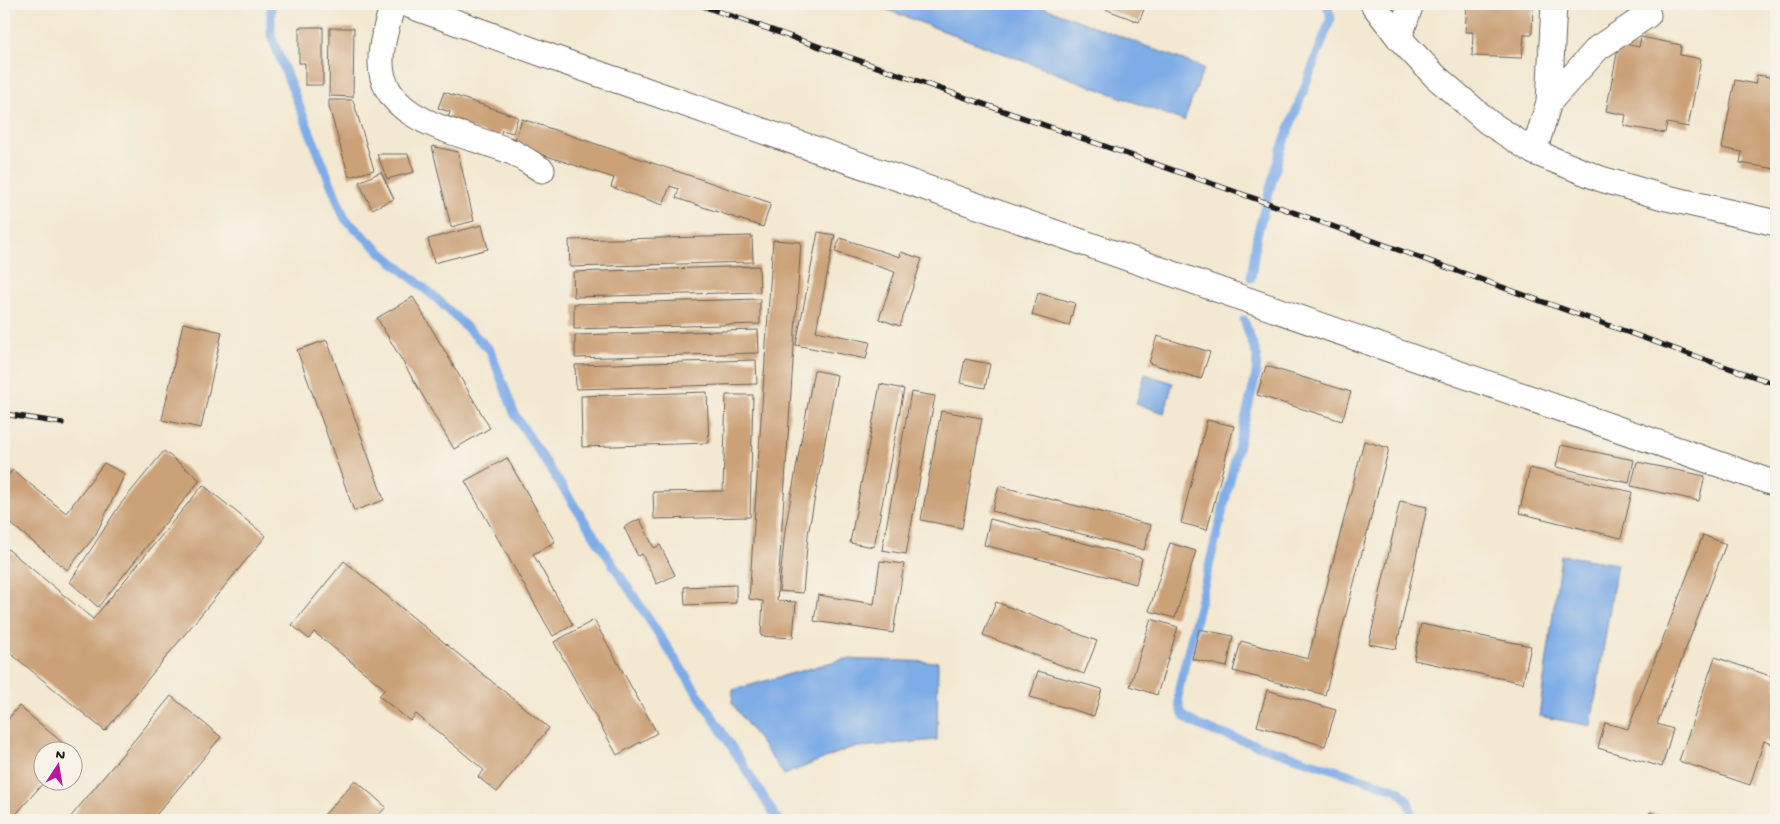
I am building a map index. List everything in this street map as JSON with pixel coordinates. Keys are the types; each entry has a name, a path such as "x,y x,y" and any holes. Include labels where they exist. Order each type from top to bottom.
{"street":[{"path":"393,4 380,61 391,97 408,111 435,126 513,152 542,170"},
{"path":"406,4 562,61 1776,484"},
{"path":"1373,4 1400,38 1435,76 1488,122 1534,152 1600,180 1776,223"},
{"path":"1400,38 1411,4"},
{"path":"1534,152 1549,102 1554,4"},
{"path":"1549,102 1598,48 1648,15"}],"water":[{"path":"874,4 1035,4 1204,68 1184,121"},
{"path":"1145,374 1173,383 1164,413 1136,404"},
{"path":"1561,555 1617,564 1591,726 1539,716"},
{"path":"843,659 938,662 937,740 850,748 784,775 732,703 733,690"}],"building":[{"path":"1092,4 1146,4 1139,22"},
{"path":"1467,4 1533,4 1532,35 1524,35 1522,58 1472,56 1473,32 1465,32"},
{"path":"299,27 323,27 323,85 305,85 305,63 299,63"},
{"path":"330,28 354,28 353,97 329,96"},
{"path":"1641,37 1681,45 1680,55 1701,59 1688,127 1667,123 1665,133 1624,126 1626,115 1606,111 1619,43 1639,47"},
{"path":"1757,75 1776,78 1776,169 1740,163 1742,152 1722,148 1735,80 1755,84"},
{"path":"444,92 518,117 513,133 502,130 499,138 447,121 450,112 438,108"},
{"path":"329,100 353,100 374,170 349,177 329,107"},
{"path":"522,119 771,203 763,227 676,198 679,189 670,186 663,205 611,187 614,178 513,145"},
{"path":"432,146 458,152 474,221 451,227"},
{"path":"377,154 408,154 414,172 387,179"},
{"path":"381,172 394,199 372,209 359,182"},
{"path":"482,225 488,249 434,263 428,239"},
{"path":"818,232 835,235 816,331 870,342 866,359 796,345"},
{"path":"752,236 753,262 570,267 569,240"},
{"path":"840,238 900,257 901,252 922,259 900,326 879,319 895,272 835,252"},
{"path":"773,240 801,242 777,601 796,602 793,638 761,636 763,601 749,599"},
{"path":"759,266 760,292 574,297 573,272"},
{"path":"1038,293 1075,303 1069,326 1032,315"},
{"path":"413,297 490,428 454,449 377,318"},
{"path":"760,299 760,324 574,329 574,304"},
{"path":"183,323 222,332 201,428 162,420"},
{"path":"758,330 759,353 575,358 575,335"},
{"path":"1157,336 1210,352 1201,379 1149,363"},
{"path":"327,340 384,500 354,511 297,350"},
{"path":"965,359 990,364 985,388 960,383"},
{"path":"756,360 757,384 576,389 575,365"},
{"path":"1266,366 1351,392 1342,421 1257,395"},
{"path":"814,370 837,375 808,535 803,593 779,591 785,530"},
{"path":"880,384 904,389 874,547 850,543"},
{"path":"707,392 709,443 582,447 581,396"},
{"path":"911,392 935,396 906,554 882,550"},
{"path":"726,395 753,395 750,517 654,519 653,492 723,491"},
{"path":"941,411 982,418 962,528 921,520"},
{"path":"1207,420 1234,426 1207,530 1181,523"},
{"path":"1364,441 1389,448 1325,695 1233,671 1241,641 1308,659"},
{"path":"1561,445 1634,460 1629,483 1556,467"},
{"path":"164,451 200,480 98,607 70,582 119,506"},
{"path":"507,458 555,542 533,554 573,625 553,636 465,481"},
{"path":"1637,462 1705,476 1699,501 1631,486"},
{"path":"104,463 125,474 95,536 67,570 4,518 4,481 13,470 66,513"},
{"path":"1530,468 1632,492 1621,538 1519,513"},
{"path":"203,485 266,536 105,731 4,648 4,546 93,619"},
{"path":"999,486 1151,525 1144,550 992,511"},
{"path":"1400,501 1427,507 1396,649 1369,644"},
{"path":"640,519 654,548 660,545 675,575 657,584 642,554 638,556 624,527"},
{"path":"990,519 1142,558 1136,584 984,545"},
{"path":"1703,535 1726,544 1657,724 1673,729 1662,767 1598,748 1605,723 1628,729"},
{"path":"1170,543 1196,551 1175,618 1149,611"},
{"path":"344,561 549,728 497,792 478,777 484,770 416,714 410,721 379,696 385,689 314,632 309,639 292,625"},
{"path":"880,561 904,564 893,633 814,621 818,595 874,604"},
{"path":"736,585 736,603 685,605 684,587"},
{"path":"996,602 1097,641 1084,674 983,635"},
{"path":"1151,619 1178,627 1157,695 1130,686"},
{"path":"594,620 657,733 617,755 554,642"},
{"path":"1421,624 1531,646 1523,683 1414,660"},
{"path":"1199,629 1233,636 1227,667 1192,659"},
{"path":"1715,657 1776,678 1776,745 1764,741 1750,785 1679,761"},
{"path":"1038,671 1102,689 1094,716 1030,697"},
{"path":"1267,690 1336,710 1325,746 1257,726"},
{"path":"171,696 221,737 152,820 68,820"},
{"path":"19,706 62,742 32,742 32,792 35,792 11,820 4,820 4,724"},
{"path":"355,780 386,807 374,820 320,820"},
{"path":"1650,812 1668,818 1667,820 1647,820"}],"waterway":[{"path":"271,4 271,36 345,219 437,299 490,350 515,415 778,820"},
{"path":"1251,278 1257,235 1281,150 1331,18 1327,4"},
{"path":"1244,320 1257,356 1256,375 1179,688 1179,706 1185,717 1190,721 1213,731 1398,790 1408,801 1414,820"}],"railway":[{"path":"697,4 1276,206 1776,384"},
{"path":"4,414 62,423"}]}
